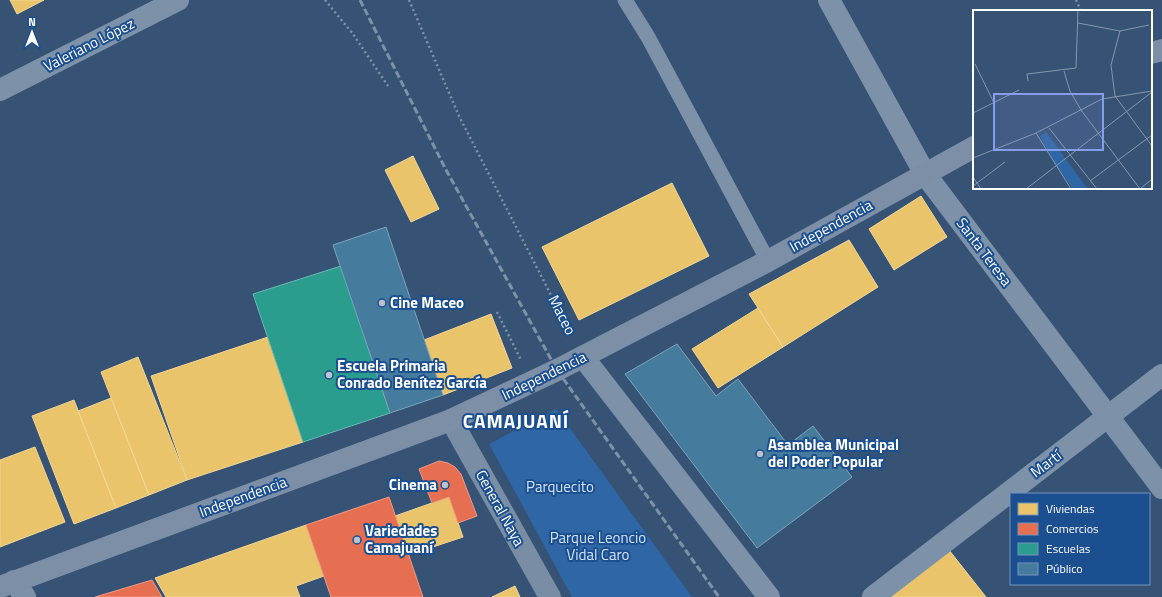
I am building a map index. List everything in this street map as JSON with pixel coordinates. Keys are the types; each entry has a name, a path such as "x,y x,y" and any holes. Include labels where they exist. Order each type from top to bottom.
{"main road":[{"path":"1152,53 1162,50"},
{"name":"Independencia","path":"13,588 451,420 583,357 768,261 973,148"}],"street":[{"name":"Valeriano López","path":"0,90 178,0"},
{"name":"Santa Teresa","path":"829,0 925,174 1162,488"},
{"path":"583,357 769,597"},
{"name":"Martí","path":"873,597 1162,375"},
{"name":"General Naya","path":"451,420 550,597"}],"lane":[{"path":"625,0 648,37 768,261"}],"path":[{"path":"325,0 353,34 388,86"},
{"name":"Maceo","path":"409,0 459,116 583,357"},
{"path":"1076,0 1081,10"},
{"path":"497,312 532,382"}],"green space":[{"name":"Parquecito","path":"556,409 692,597 572,597 489,444"}],"building: Viviendas":[{"path":"10,0 44,0 17,14"},
{"path":"413,156 439,209 411,222 385,170"},
{"path":"672,183 709,256 579,320 542,247"},
{"path":"921,196 947,237 894,270 869,229"},
{"path":"849,240 878,287 783,347 749,294"},
{"path":"758,308 783,347 718,388 692,349"},
{"path":"491,314 512,368 443,395 424,340"},
{"path":"268,337 303,442 187,480 151,376"},
{"path":"138,357 187,480 149,495 101,372"},
{"path":"111,398 149,495 116,508 78,411"},
{"path":"74,400 116,508 74,524 32,416"},
{"path":"35,447 65,522 0,547 0,460"},
{"path":"449,497 463,537 409,555 395,516"},
{"path":"306,525 324,576 296,586 300,597 166,597 155,578"},
{"path":"949,550 986,597 889,597"},
{"path":"515,586 520,597 492,597"}],"building: Comercios":[{"name":"Cinema","path":"439,461 448,463 455,467 461,474 477,516 458,523 449,497 432,503 419,469"},
{"name":"Variedades Camajuaní","path":"389,497 423,597 331,597 306,525"},
{"path":"152,580 162,597 95,597"}],"building: Escuelas":[{"name":"Escuela Primaria Conrado Benítez García","path":"341,266 390,413 303,442 253,294"}],"building: Público":[{"name":"Cine Maceo","path":"386,227 443,395 390,413 333,245"},
{"name":"Asamblea Municipal del Poder Popular","path":"677,344 716,396 738,379 788,445 813,426 852,477 757,548 625,374"}],"railway":[{"path":"360,0 445,168 557,370 719,597"}],"place":[{"name":"Cine Maceo","path":"382,303"},
{"name":"Escuela Primaria Conrado Benítez García","path":"329,375"},
{"name":"Asamblea Municipal del Poder Popular","path":"760,454"},
{"name":"Cinema","path":"445,485"},
{"name":"Variedades Camajuaní","path":"357,540"}],"district":[{"name":"CAMAJUANÍ","path":"516,421"}],"park label":[{"name":"Parque Leoncio Vidal Caro","path":"598,546"}]}
